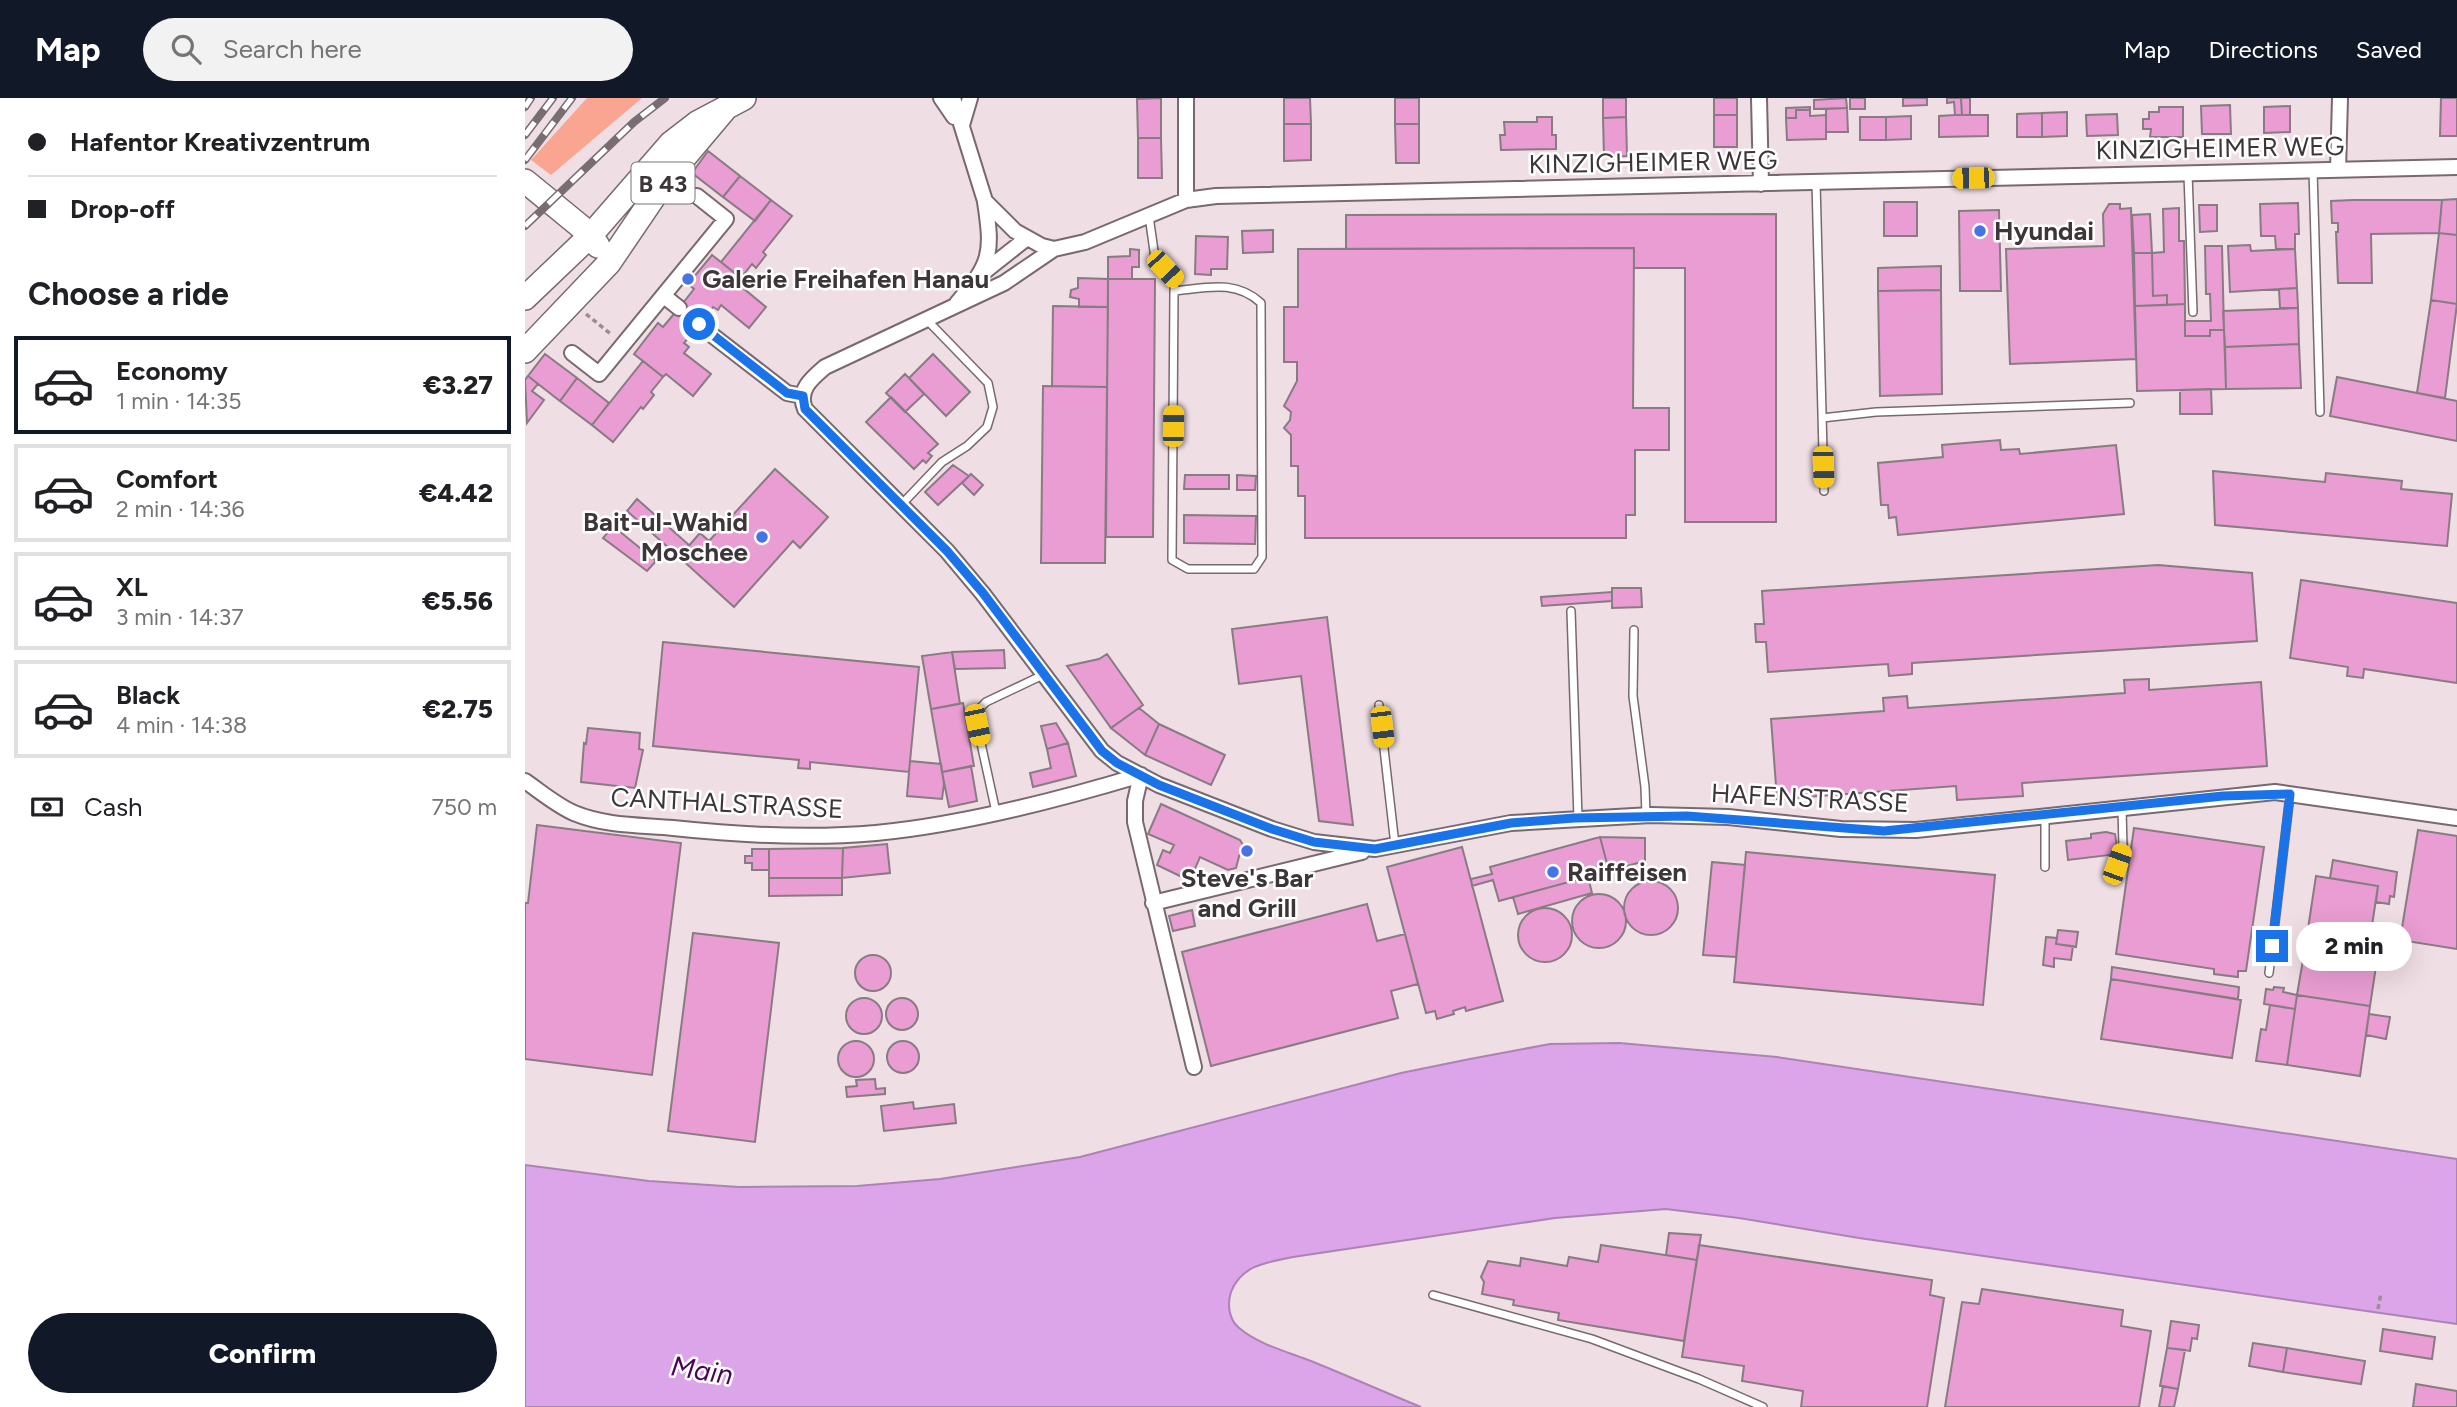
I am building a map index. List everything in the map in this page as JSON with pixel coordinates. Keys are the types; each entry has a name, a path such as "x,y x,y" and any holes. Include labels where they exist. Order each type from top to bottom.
{"main road":[{"name":"B 43","path":"525,298 585,241 671,143 697,123 735,104"},
{"name":"B 43","path":"525,351 608,263 666,179 735,104"},
{"path":"525,181 608,263"},
{"path":"525,200 585,241"}],"street":[{"path":"941,98 961,127"},
{"path":"953,98 985,201 991,240 983,272"},
{"path":"961,127 970,98"},
{"path":"1186,98 1186,200"},
{"path":"1759,98 1761,184"},
{"path":"2338,170 2340,98"},
{"name":"KINZIGHEIMER WEG","path":"1054,248 1085,242 1186,200 1227,195 2457,167"},
{"path":"572,353 599,374 726,219 697,196"},
{"path":"985,201 1015,231 1042,246 1054,248"},
{"path":"953,307 983,272 1027,238"},
{"path":"699,324 787,393 803,396 807,384 825,367 1005,283 1054,248"},
{"path":"664,296 679,308"},
{"name":"HAFENSTRASSE","path":"803,396 805,409 902,504 983,593 1092,740 1117,763 1159,785 1292,836 1338,846 1375,849 1511,823 1646,816 1728,817 1884,831 2223,796 2290,794 2457,818"},
{"path":"1141,775 1135,800 1135,822 1194,1067"},
{"name":"CANTHALSTRASSE","path":"525,780 563,808 597,821 766,835 874,833 996,812 1099,788 1141,775"},
{"path":"1153,903 1375,849"}],"lane":[{"path":"2313,170 2320,412"},
{"path":"2188,174 2193,312"},
{"path":"1816,182 1824,491"},
{"path":"1149,216 1155,258 1175,280 1174,291 1172,560 1188,569 1254,569 1262,556 1261,303 1248,292 1227,286 1174,291"},
{"path":"902,504 942,462 967,446 987,427 993,407 988,383 927,320"},
{"path":"1822,418 1876,412 2130,403"},
{"path":"1571,611 1579,818"},
{"path":"1635,630 1633,696 1645,787 1646,816"},
{"path":"996,812 977,725 978,711 985,702 1045,674"},
{"path":"1379,705 1395,845"},
{"path":"2269,973 2290,794"},
{"path":"2112,879 2123,848 2122,807"},
{"path":"2045,816 2045,867"},
{"path":"1433,1295 1592,1339 1699,1379 1763,1407"}],"path":[{"path":"579,308 612,336 620,326"},
{"path":"2378,1309 2381,1293"}],"shaded area":[{"path":"587,98 642,98 551,175 531,160"}],"water":[{"name":"Main","path":"1619,1043 1777,1057 2457,1159 2457,1324 1666,1209 1555,1218 1293,1257 1256,1266 1248,1270 1236,1283 1231,1292 1230,1311 1235,1324 1246,1333 1273,1347 1421,1407 525,1407 525,1165 649,1181 739,1187 857,1186 940,1179 1080,1157 1401,1073 1470,1059 1550,1044"}],"building":[{"path":"1161,98 1161,138 1138,138 1137,99"},
{"path":"1284,98 1310,98 1311,124 1284,124"},
{"path":"1395,98 1419,98 1419,124 1395,124"},
{"path":"1603,98 1626,98 1626,117 1603,118"},
{"path":"1714,98 1737,98 1737,115 1714,115"},
{"path":"1846,98 1847,108 1814,109 1814,100"},
{"path":"1850,98 1865,98 1865,109 1850,109"},
{"path":"1903,98 1927,98 1927,105 1903,106"},
{"path":"1947,98 1961,98 1962,115 1955,115 1954,102 1947,103"},
{"path":"1961,98 1970,98 1970,115 1962,115"},
{"path":"2441,98 2457,98 2457,136 2440,136"},
{"path":"2230,105 2231,134 2202,134 2201,106"},
{"path":"2290,106 2290,132 2264,133 2264,107"},
{"path":"1810,107 1810,110 1796,110 1796,118 1786,118 1786,108"},
{"path":"2159,107 2183,107 2183,137 2150,137 2151,129 2143,129 2143,119 2149,119 2149,112 2159,112"},
{"path":"1847,108 1848,132 1826,132 1826,109"},
{"path":"1796,110 1810,110 1810,116 1826,115 1826,139 1787,140 1786,118 1796,118"},
{"path":"2067,112 2067,136 2042,137 2042,113"},
{"path":"2042,113 2042,137 2017,137 2017,114"},
{"path":"2117,114 2118,135 2087,136 2086,115"},
{"path":"1714,115 1737,115 1737,147 1714,147"},
{"path":"1988,115 1988,136 1939,137 1939,116"},
{"path":"1911,116 1911,139 1886,140 1886,117"},
{"path":"1537,117 1552,117 1552,135 1556,135 1556,149 1501,150 1500,135 1505,135 1504,122 1537,122"},
{"path":"1626,117 1627,156 1604,157 1603,118"},
{"path":"1860,117 1886,117 1886,140 1860,140"},
{"path":"1284,124 1311,124 1311,160 1284,161"},
{"path":"1395,124 1419,124 1419,163 1396,163"},
{"path":"1138,138 1161,138 1162,178 1138,178"},
{"path":"708,151 740,176 723,197 692,173"},
{"path":"740,176 771,200 755,221 723,197"},
{"path":"2457,199 2457,235 2439,233 2442,200"},
{"path":"771,200 792,216 763,252 766,255 756,268 752,264 741,278 721,262"},
{"path":"2442,200 2439,233 2371,234 2372,283 2338,283 2338,223 2332,223 2331,201"},
{"path":"1884,202 1917,202 1917,236 1884,236"},
{"path":"2298,203 2299,234 2295,234 2295,249 2276,249 2275,236 2261,236 2260,204"},
{"path":"2109,204 2120,204 2120,209 2131,208 2136,359 2010,364 2006,249 2104,246 2103,214"},
{"path":"2199,205 2217,205 2217,231 2200,232"},
{"path":"2179,208 2179,241 2184,241 2185,304 2167,305 2167,295 2153,296 2152,253 2164,252 2163,209"},
{"path":"1999,210 2001,291 1960,291 1959,211"},
{"path":"1776,214 1776,522 1685,522 1685,268 1634,268 1634,248 1346,249 1346,215"},
{"path":"2150,214 2152,253 2134,253 2132,215"},
{"path":"1273,230 1273,252 1243,253 1242,231"},
{"path":"2439,233 2457,235 2457,304 2431,300"},
{"path":"1196,236 1228,237 1227,269 1211,269 1211,275 1195,274"},
{"path":"2250,245 2251,251 2295,249 2297,288 2230,292 2228,246"},
{"path":"2205,246 2222,246 2224,330 2210,330 2210,336 2185,336 2185,321 2211,321 2210,294 2206,294"},
{"path":"1634,248 1633,408 1669,408 1669,450 1635,450 1635,515 1626,515 1626,538 1305,538 1305,496 1298,496 1298,466 1291,466 1291,435 1284,428 1290,420 1291,412 1284,406 1297,381 1297,362 1284,362 1284,307 1298,307 1298,249"},
{"path":"1130,249 1139,250 1139,267 1132,267 1132,279 1108,279 1108,257 1130,256"},
{"path":"2134,253 2152,253 2153,296 2167,295 2167,305 2135,306"},
{"path":"712,255 741,278 737,283 766,307 749,328 721,305 718,310 713,307 699,325 679,308 694,289 688,284"},
{"path":"1941,266 1941,290 1878,291 1878,268"},
{"path":"1078,278 1108,279 1108,307 1079,307 1079,299 1070,297 1071,290 1078,288"},
{"path":"1108,279 1155,279 1153,537 1106,537"},
{"path":"2297,288 2298,308 2280,308 2279,289"},
{"path":"1941,290 1942,394 1880,396 1878,291"},
{"path":"2431,300 2457,304 2445,398 2417,393"},
{"path":"2185,304 2185,336 2210,336 2210,330 2224,330 2226,389 2137,391 2135,306"},
{"path":"1053,306 1108,307 1107,387 1052,386"},
{"path":"679,308 699,325 684,343 689,347 684,353 711,374 693,396 666,374 663,377 634,354 658,323 663,327"},
{"path":"2298,308 2299,344 2225,347 2223,311"},
{"path":"2299,344 2301,388 2226,389 2225,347"},
{"path":"545,354 577,378 560,401 528,376"},
{"path":"933,354 970,392 946,416 909,378"},
{"path":"643,361 663,377 651,392 654,395 613,442 592,425"},
{"path":"905,374 924,394 905,412 886,393"},
{"path":"528,376 538,384 532,391 544,400 527,423 525,380"},
{"path":"2337,377 2457,401 2457,441 2330,416"},
{"path":"577,378 609,403 592,425 560,401"},
{"path":"1043,386 1107,387 1105,563 1041,563"},
{"path":"2211,389 2212,414 2180,414 2180,390"},
{"path":"891,397 938,444 928,453 932,456 926,463 923,460 914,469 866,422"},
{"path":"2000,440 2001,450 2019,449 2020,454 2116,445 2124,514 1898,535 1896,517 1889,518 1888,505 1881,505 1878,463 1943,457 1942,445"},
{"path":"953,465 969,476 938,505 925,492"},
{"name":"Bait-ul-Wahid Moschee","path":"775,469 828,517 800,548 793,541 734,607 679,557 700,533 709,541"},
{"path":"2213,471 2325,482 2326,473 2402,481 2401,489 2452,494 2447,546 2215,525"},
{"path":"971,474 983,485 974,495 962,483"},
{"path":"1185,475 1229,475 1229,489 1184,489"},
{"path":"1237,475 1256,476 1255,490 1237,490"},
{"path":"637,499 689,545 679,557 627,511"},
{"path":"1184,515 1256,516 1255,544 1184,543"},
{"path":"613,526 656,561 647,571 603,538"},
{"path":"2158,565 2252,573 2257,641 1912,663 1912,674 1889,676 1888,664 1768,672 1766,642 1756,642 1755,624 1764,624 1762,591"},
{"path":"2301,580 2457,603 2457,683 2364,669 2363,678 2347,676 2348,667 2290,658"},
{"path":"1612,588 1641,588 1642,607 1612,608"},
{"path":"1612,592 1612,601 1542,606 1541,597"},
{"path":"1327,617 1353,825 1319,821 1301,676 1239,684 1232,629"},
{"path":"663,642 919,667 909,772 810,762 810,769 798,768 799,760 653,746"},
{"path":"1004,650 1005,668 955,669 952,652"},
{"path":"952,652 960,704 931,709 922,656"},
{"path":"1107,654 1143,705 1111,728 1067,666 1099,659"},
{"path":"2149,679 2149,690 2261,682 2267,766 2022,783 2023,796 1957,800 1956,786 1777,799 1771,719 1884,711 1883,698 1907,696 1908,708 2125,693 2124,680"},
{"path":"963,703 974,766 942,772 931,709"},
{"path":"1139,708 1159,724 1145,755 1111,728"},
{"path":"1056,723 1068,743 1047,749 1041,726"},
{"path":"1159,724 1225,755 1211,785 1145,755"},
{"path":"588,728 640,733 639,749 643,750 635,788 581,782"},
{"path":"1068,743 1076,776 1033,787 1030,773 1051,768 1047,749"},
{"path":"910,761 941,764 944,784 942,799 907,796"},
{"path":"971,766 977,801 949,807 942,772"},
{"path":"1161,804 1240,840 1245,848 1240,853 1236,868 1228,870 1200,857 1191,878 1157,865 1163,850 1170,853 1174,845 1148,834"},
{"path":"537,825 681,843 652,1075 525,1059 525,903 528,903"},
{"path":"2134,828 2264,847 2246,971 2238,971 2238,977 2214,974 2214,969 2116,954"},
{"path":"2418,830 2457,836 2457,949 2400,940"},
{"path":"2091,834 2115,834 2118,854 2068,860 2066,841 2091,838"},
{"path":"1600,837 1645,838 1645,861 1609,871"},
{"path":"1600,837 1609,871 1499,901 1493,880 1472,886 1471,879 1492,874 1490,867"},
{"path":"887,844 890,873 842,878 843,848"},
{"path":"1462,847 1503,1001 1466,1011 1465,1007 1453,1011 1454,1014 1437,1019 1435,1011 1426,1013 1387,867"},
{"path":"843,848 842,878 769,878 769,849"},
{"path":"752,849 769,849 769,870 752,870 752,863 745,863 745,856 752,856"},
{"path":"1746,852 1995,875 1983,1005 1734,982"},
{"path":"2333,860 2397,872 2394,897 2390,896 2389,904 2376,902 2378,886 2330,878"},
{"path":"1712,862 1745,865 1736,957 1703,955"},
{"path":"2316,876 2378,886 2368,952 2306,942"},
{"path":"1588,877 1592,893 1518,914 1513,897"},
{"path":"769,878 842,878 842,895 769,896"},
{"path":"1651,881 1670,889 1678,908 1670,927 1651,935 1632,927 1624,908 1632,889"},
{"path":"1599,894 1618,902 1626,921 1618,940 1599,948 1580,940 1572,921 1580,902"},
{"path":"1367,904 1377,941 1405,934 1418,984 1391,991 1398,1018 1211,1066 1182,952"},
{"path":"1545,908 1564,916 1572,935 1564,954 1545,962 1526,954 1518,935 1526,916"},
{"path":"1192,910 1195,926 1173,931 1169,916"},
{"path":"2058,930 2078,932 2076,947 2056,944"},
{"path":"693,933 779,943 755,1142 668,1131"},
{"path":"2046,937 2057,938 2056,944 2073,946 2071,960 2054,958 2054,967 2043,965"},
{"path":"2306,942 2378,953 2370,1006 2297,995"},
{"path":"873,955 886,960 891,973 886,986 873,991 860,986 855,973 860,960"},
{"path":"2112,967 2239,987 2238,999 2111,979"},
{"path":"2111,979 2241,1000 2232,1058 2101,1039"},
{"path":"2274,987 2284,988 2283,992 2297,995 2295,1009 2264,1004 2266,989 2273,990"},
{"path":"2297,995 2370,1006 2360,1076 2287,1065"},
{"path":"864,998 877,1003 882,1016 877,1029 864,1034 851,1029 846,1016 851,1003"},
{"path":"902,998 913,1003 918,1014 913,1025 902,1030 891,1025 886,1014 891,1003"},
{"path":"2270,1005 2295,1009 2287,1065 2256,1061 2261,1029 2266,1030"},
{"path":"2369,1014 2390,1017 2386,1039 2366,1035"},
{"path":"856,1041 869,1046 874,1059 869,1072 856,1077 843,1072 838,1059 843,1046"},
{"path":"903,1041 914,1046 919,1057 914,1068 903,1073 892,1068 887,1057 892,1046"},
{"path":"875,1079 876,1089 885,1088 885,1094 847,1097 846,1087 857,1086 856,1080"},
{"path":"913,1102 914,1109 954,1104 956,1123 884,1131 881,1106"},
{"path":"1669,1233 1701,1235 1697,1260 1666,1255"},
{"path":"1601,1245 1697,1260 1684,1341 1558,1320 1559,1313 1513,1305 1514,1300 1482,1294 1484,1282 1481,1277 1488,1261 1520,1266 1521,1258 1567,1266 1569,1257 1598,1262"},
{"path":"1699,1245 1932,1280 1930,1295 1944,1298 1927,1407 1801,1407 1803,1391 1742,1381 1744,1366 1682,1357"},
{"path":"1982,1289 2123,1310 2121,1326 2151,1331 2139,1407 1945,1407 1962,1302 1979,1304"},
{"path":"2171,1321 2199,1325 2197,1339 2192,1338 2190,1351 2167,1348"},
{"path":"2383,1329 2435,1337 2432,1359 2380,1351"},
{"path":"2253,1343 2287,1348 2283,1372 2249,1366"},
{"path":"2167,1348 2185,1350 2178,1389 2160,1386"},
{"path":"2287,1348 2365,1361 2361,1384 2283,1372"},
{"path":"2416,1384 2457,1391 2457,1407 2413,1407"},
{"path":"2163,1386 2178,1389 2174,1407 2159,1407"}],"tunnel":[{"path":"679,308 699,325"}],"railway":[{"path":"525,107 531,98"},
{"path":"525,135 553,98"},
{"path":"525,160 572,98"},
{"path":"525,226 634,122 665,98"}],"place":[{"name":"Hyundai","path":"1980,231"},
{"name":"Galerie Freihafen Hanau","path":"688,279"},
{"name":"Bait-ul-Wahid Moschee","path":"762,537"},
{"name":"Steve's Bar and Grill","path":"1247,851"},
{"name":"Raiffeisen","path":"1553,872"}],"route":[{"path":"699,324 787,393 803,396 805,409 902,504 983,593 1102,751 1117,763 1159,785 1227,812 1314,842 1375,849 1511,823 1574,818 1651,815 1728,817 1841,829 1916,830 2275,792 2290,794 2272,946"}]}
